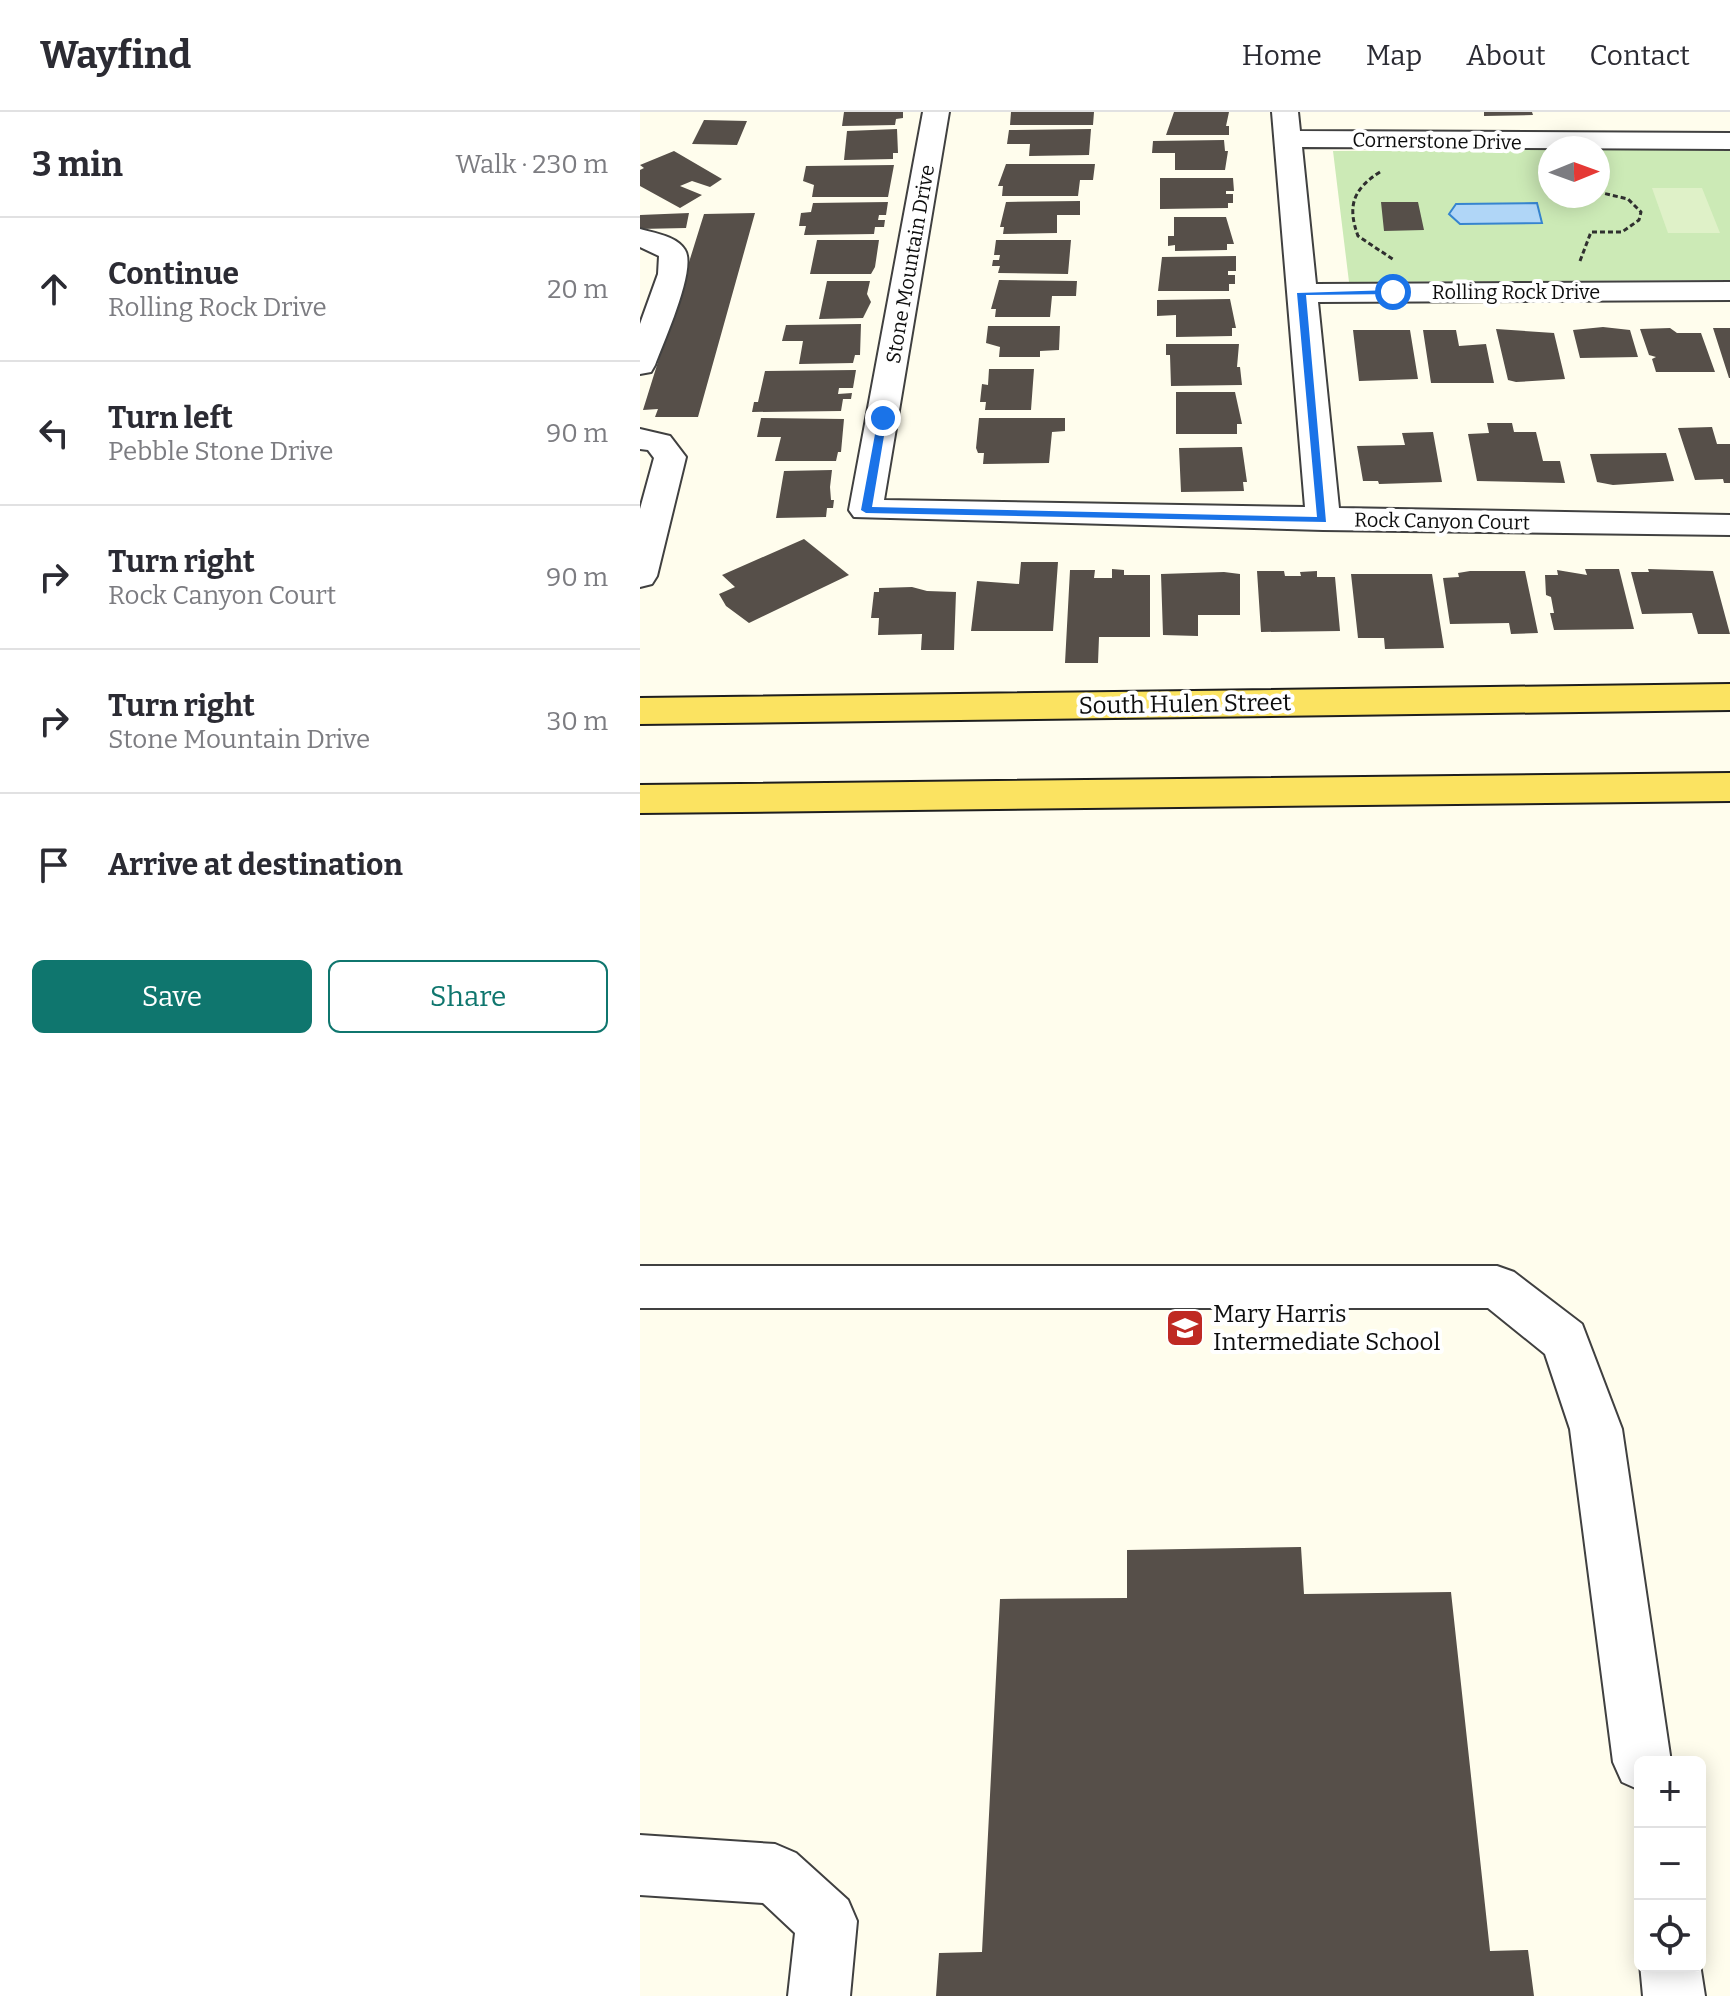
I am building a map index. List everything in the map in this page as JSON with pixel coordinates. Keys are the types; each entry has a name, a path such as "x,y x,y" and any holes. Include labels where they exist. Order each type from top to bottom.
{"main road":[{"name":"South Hulen Street","path":"640,711 1730,697"},
{"path":"640,799 1730,787"}],"street":[{"name":"Stone Mountain Drive","path":"866,510 936,112"},
{"name":"Cornerstone Drive","path":"1286,125 1730,141"},
{"path":"1286,125 1323,520"},
{"path":"640,238 662,245 673,253 673,274 640,365"},
{"name":"Rolling Rock Drive","path":"1301,293 1730,291"},
{"path":"640,439 659,443 670,457 640,576"},
{"name":"Rock Canyon Court","path":"866,510 1730,525"},
{"path":"640,1287 1497,1287 1565,1340 1596,1429 1641,1756"},
{"path":"640,1865 775,1874 827,1921 819,1996"},
{"path":"1671,1972 1674,1996"}],"path":[{"path":"1384,169 1356,187 1351,206 1358,236 1372,249 1399,264"},
{"path":"1585,261 1579,262 1591,232 1618,233 1637,225 1641,218 1641,212 1628,199 1610,195"}],"green space":[{"path":"1730,149 1730,280 1349,282 1333,151 1538,150 1538,208 1610,208 1610,150"},
{"path":"1652,188 1702,188 1720,233 1668,233"}],"water":[{"path":"1537,203 1542,223 1460,224 1449,214 1456,204"}],"building":[{"path":"844,112 903,112 903,118 896,119 895,125 842,126"},
{"path":"1011,112 1094,112 1093,125 1010,125"},
{"path":"1174,112 1229,112 1226,126 1229,126 1229,135 1166,135"},
{"path":"1484,112 1532,112 1533,115 1484,116"},
{"path":"704,120 747,121 737,145 692,144"},
{"path":"897,129 898,153 893,153 893,159 844,160 847,131"},
{"path":"1091,129 1089,155 1029,156 1030,144 1007,144 1009,130"},
{"path":"1224,140 1225,151 1228,151 1225,170 1175,170 1175,153 1152,153 1153,141"},
{"path":"674,151 722,179 710,187 692,181 680,186 702,195 680,208 640,186 640,170 644,168 640,165"},
{"path":"1006,164 1095,164 1093,180 1080,180 1078,196 1002,196 1003,186 998,186"},
{"path":"894,165 888,197 812,197 814,185 803,181 806,166"},
{"path":"1160,178 1233,178 1234,191 1226,191 1226,194 1233,194 1233,203 1228,203 1228,208 1160,209"},
{"path":"1080,201 1080,215 1057,215 1057,233 1003,234 1004,227 1000,227 1006,202"},
{"path":"888,202 886,215 879,215 878,220 885,220 884,227 875,227 874,234 804,235 806,226 799,226 801,213 811,212 813,203"},
{"path":"1381,202 1418,202 1424,230 1384,231"},
{"path":"689,213 686,228 640,229 640,215"},
{"path":"755,213 698,417 655,417 658,409 643,410 704,214"},
{"path":"1174,217 1226,217 1234,244 1227,244 1227,250 1175,251 1175,245 1168,246 1168,236 1174,236"},
{"path":"817,240 879,240 875,267 871,274 810,274"},
{"path":"996,240 1071,240 1068,274 998,273 1000,266 992,266 993,260 999,260 1000,255 994,255"},
{"path":"1236,256 1236,271 1228,271 1228,275 1235,275 1235,284 1229,284 1229,291 1158,291 1162,257"},
{"path":"999,280 1077,281 1076,296 1052,296 1050,317 995,317 996,309 991,309"},
{"path":"827,281 870,281 867,294 871,302 863,318 819,319"},
{"path":"1230,299 1236,328 1232,328 1232,336 1176,337 1176,315 1157,316 1157,300"},
{"path":"861,324 860,355 855,355 853,363 799,364 803,341 782,341 786,325"},
{"path":"988,326 1060,326 1059,350 1040,351 1040,357 999,357 1000,347 986,343"},
{"path":"1603,327 1630,330 1638,357 1580,358 1573,330"},
{"path":"1670,328 1677,333 1701,333 1715,372 1656,372 1652,359 1656,357 1649,355 1640,329"},
{"path":"1713,328 1730,328 1730,378 1729,378"},
{"path":"1496,329 1554,333 1565,379 1508,380"},
{"path":"1353,330 1410,330 1418,379 1359,381"},
{"path":"1423,330 1456,330 1459,346 1486,344 1494,383 1431,383"},
{"path":"1166,344 1239,344 1237,367 1240,367 1242,385 1171,386 1170,355 1166,355"},
{"path":"989,369 1034,369 1031,410 985,410 986,402 980,402 982,384 988,385"},
{"path":"856,370 853,388 839,388 838,394 852,393 851,399 843,399 841,411 752,412 754,402 758,402 765,371"},
{"path":"1176,392 1235,392 1242,424 1237,424 1237,434 1176,434"},
{"path":"761,418 844,419 841,452 838,452 836,461 775,461 781,437 757,437"},
{"path":"979,418 1065,418 1065,431 1052,432 1049,463 983,464 984,453 978,453 976,448"},
{"path":"1487,423 1512,423 1514,432 1536,432 1543,461 1560,461 1565,483 1477,481 1468,434 1489,433"},
{"path":"1712,427 1717,444 1730,444 1730,483 1724,483 1723,479 1695,480 1678,428"},
{"path":"1433,432 1442,482 1379,484 1378,481 1363,481 1357,446 1405,445 1402,433"},
{"path":"1242,447 1247,482 1243,482 1244,491 1181,492 1179,448"},
{"path":"1666,453 1674,481 1613,485 1597,482 1590,454"},
{"path":"832,470 830,487 833,508 827,508 826,517 776,518 784,471"},
{"path":"804,539 849,575 749,623 726,606 719,594 735,587 722,575"},
{"path":"1021,562 1058,562 1053,631 971,631 977,581 1019,584"},
{"path":"1112,569 1124,570 1124,575 1150,575 1150,637 1099,637 1098,663 1065,663 1070,570 1095,570 1094,578 1112,578"},
{"path":"1585,569 1619,569 1634,629 1554,630 1550,613 1554,613 1551,597 1546,595 1545,575 1558,575 1557,570 1587,575"},
{"path":"1648,569 1713,571 1730,634 1698,634 1692,613 1642,614 1631,572 1649,572"},
{"path":"1257,571 1284,571 1285,576 1301,576 1300,572 1317,571 1317,577 1335,577 1340,631 1261,632"},
{"path":"1525,571 1538,633 1511,634 1509,623 1450,624 1443,578 1459,577 1458,573"},
{"path":"1161,574 1240,574 1240,615 1198,615 1198,636 1163,635"},
{"path":"1351,574 1432,574 1444,648 1385,649 1384,638 1358,638"},
{"path":"912,587 956,592 954,650 921,650 922,634 878,635 879,618 871,618 874,592 879,592 879,588"},
{"path":"1301,1547 1304,1594 1451,1592 1490,1951 1528,1950 1534,1996 936,1996 939,1953 982,1952 1000,1599 1127,1598 1127,1550"}],"place":[{"name":"Mary Harris Intermediate School","path":"1185,1328"}],"route":[{"path":"883,418 866,510 1323,520 1301,293 1393,292"}]}
